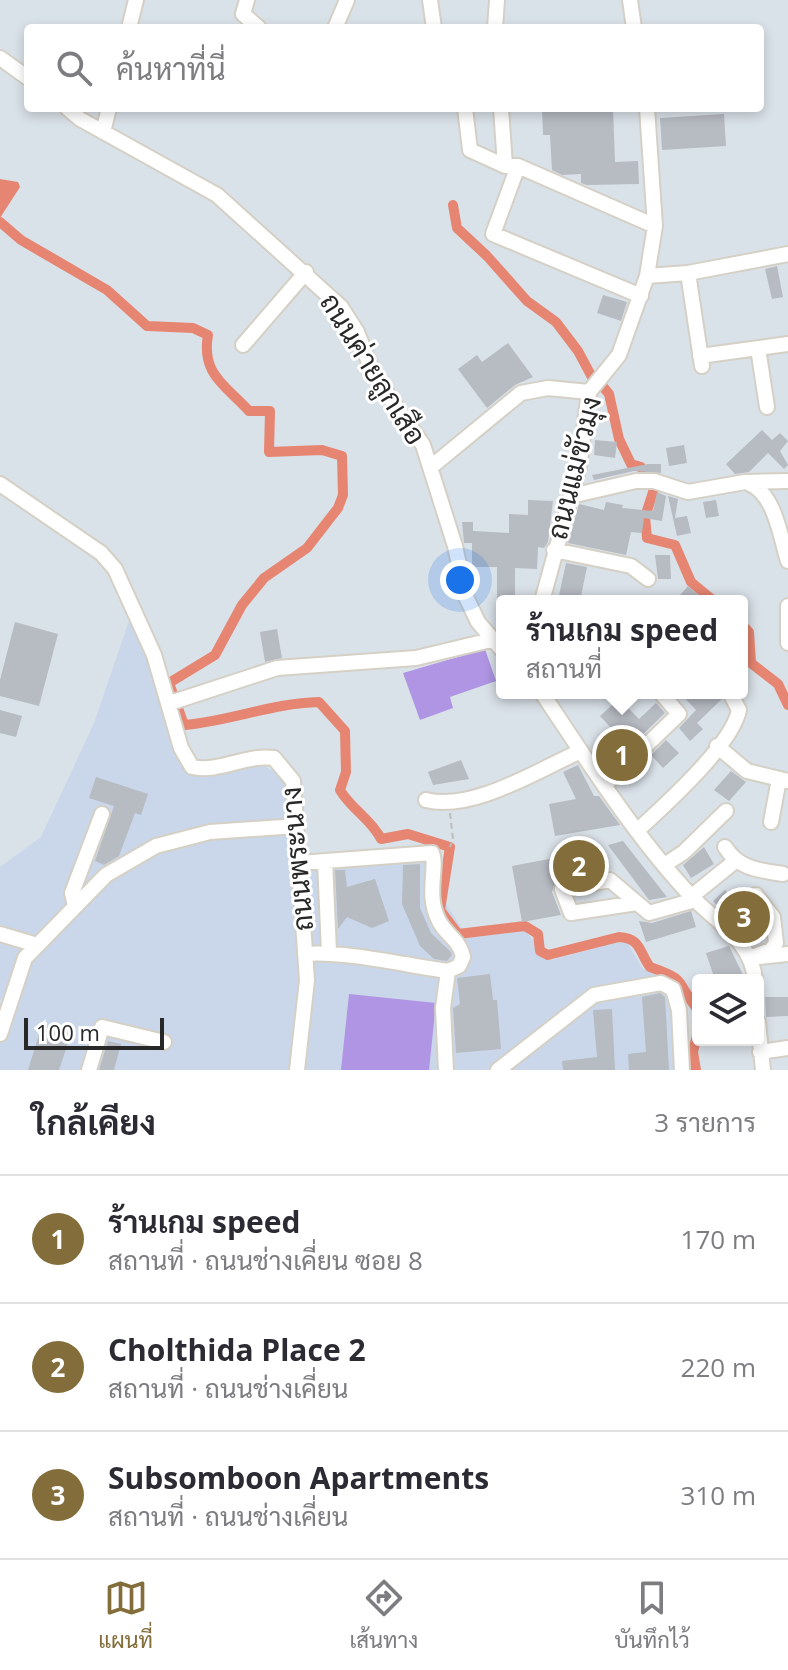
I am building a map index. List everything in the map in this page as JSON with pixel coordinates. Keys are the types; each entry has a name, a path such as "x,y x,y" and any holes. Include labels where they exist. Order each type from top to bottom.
{"street":[{"path":"130,24 136,0"},
{"path":"337,24 347,0"},
{"path":"430,0 433,24"},
{"path":"495,24 497,0"},
{"path":"630,0 633,24"},
{"path":"245,7 256,24"},
{"path":"0,58 24,75"},
{"name":"ถนนค่ายลูกเสือ","path":"73,112 217,195 306,272 341,307 357,332 374,375 413,428 431,467 455,546 466,597 496,643"},
{"path":"103,132 108,112"},
{"path":"465,112 470,150 655,226"},
{"path":"502,112 512,166 493,234 641,296"},
{"name":"ถนนแม่ขัวมุง","path":"546,595 554,550 579,467 589,392 619,355 647,276 655,226 647,112"},
{"path":"647,276 688,273 788,254"},
{"path":"243,345 306,272"},
{"path":"688,273 701,361 788,344"},
{"path":"758,348 767,407"},
{"path":"431,467 521,393 548,388 589,392"},
{"path":"571,496 636,481 654,481 688,492 745,482 788,481"},
{"path":"745,482 762,491 769,503 788,561"},
{"path":"0,484 101,553 115,569 175,703 277,668 416,658 496,645"},
{"path":"554,550 631,566 648,579"},
{"path":"788,606 788,643"},
{"path":"546,699 605,785 666,864 693,898 730,932 749,958 753,974"},
{"path":"605,785 679,714 666,699"},
{"path":"639,829 681,791 737,719 735,699"},
{"name":"ถนนพระนาง","path":"175,703 181,748 192,767 212,767 258,756 274,758 285,767 293,781 306,1010 297,1070"},
{"path":"717,746 747,771 783,780 771,822"},
{"path":"426,800 448,803 468,801 581,751"},
{"path":"666,864 684,852 726,811"},
{"path":"75,906 72,893 102,814"},
{"path":"0,1034 25,958 106,875 156,846 210,832 297,826"},
{"path":"725,847 734,862 783,874"},
{"path":"299,863 433,854 430,890 439,921 463,953 461,964 448,971 329,952 305,954"},
{"path":"325,861 329,952"},
{"path":"637,903 571,913 562,889 610,880 649,913 693,898 734,862"},
{"path":"749,958 771,950 776,943 773,917 756,895"},
{"path":"0,934 37,945"},
{"path":"749,958 788,954"},
{"path":"446,1070 443,1008 448,971"},
{"path":"498,1070 594,995 661,983 673,989 679,1010 682,1070"},
{"path":"89,1070 102,1027 164,1042"},
{"path":"760,1046 763,1070"},
{"path":"760,1052 788,1048"}],"path":[{"path":"448,803 453,839 450,847"}],"shaded area":[{"path":"0,179 18,182 20,187 0,218"},
{"path":"131,615 152,665 185,772 260,763 284,778 293,859 440,850 437,890 463,930 525,931 551,960 626,940 642,968 678,985 689,1070 0,1070 0,1015 4,1001 0,999 0,867 41,837 94,723"},
{"path":"485,649 496,681 450,697 453,708 420,720 403,673"},
{"path":"349,994 436,1003 429,1070 341,1070"}],"building":[{"path":"542,112 613,112 615,162 638,161 639,184 587,185 581,183 581,174 562,175 552,170 550,135 543,135"},
{"path":"724,114 726,146 662,150 660,118"},
{"path":"777,266 783,297 772,299 765,269"},
{"path":"603,295 627,302 621,321 597,313"},
{"path":"508,343 533,377 515,385 487,408 458,369 477,355 482,362"},
{"path":"762,430 772,440 780,433 788,441 780,451 788,465 784,469 768,453 749,472 735,474 726,464"},
{"path":"595,440 617,442 615,458 594,455"},
{"path":"684,445 687,463 669,466 666,448"},
{"path":"661,464 661,473 634,471 594,480 592,475"},
{"path":"657,492 666,496 662,521 644,518 642,533 631,532 626,555 568,543 579,504 604,510 606,502 623,505 622,508 653,511"},
{"path":"668,496 678,499 675,518 687,516 691,533 677,536"},
{"path":"528,500 553,501 548,542 544,548 538,547 537,569 515,568 515,595 497,595 497,567 472,567 472,543 464,543 462,522 473,522 473,531 509,533 509,514 528,515"},
{"path":"716,500 719,516 706,518 703,502"},
{"path":"655,555 670,555 671,579 658,579"},
{"path":"566,563 587,567 581,595 559,595"},
{"path":"688,586 699,595 680,595"},
{"path":"15,622 58,634 39,706 0,696 0,680"},
{"path":"277,629 282,658 265,662 260,632"},
{"path":"619,699 639,719 656,703 665,713 606,770 600,762 624,742 600,716"},
{"path":"686,699 722,699 697,723 703,729 690,741 679,728 696,710"},
{"path":"0,710 22,716 16,737 0,733"},
{"path":"666,740 679,753 663,768 651,755"},
{"path":"461,760 469,779 433,785 428,772"},
{"path":"578,765 594,796 599,796 620,825 555,836 549,804 576,799 563,772"},
{"path":"731,771 746,782 729,801 714,790"},
{"path":"96,777 148,794 141,815 135,813 119,856 104,865 95,861 114,806 89,798"},
{"path":"623,841 667,897 649,900 608,845"},
{"path":"704,847 714,864 691,878 683,865"},
{"path":"602,849 606,870 555,882 552,892 561,915 522,922 512,866"},
{"path":"420,864 420,908 431,933 450,951 452,955 447,961 434,959 420,946 402,904 403,865"},
{"path":"335,870 345,870 347,887 375,879 389,921 372,928 347,917 338,929"},
{"path":"725,890 749,916 755,910 762,919 759,922 765,934 754,945 713,901"},
{"path":"691,911 696,927 646,942 639,921 652,923"},
{"path":"729,946 743,974 713,974 706,953"},
{"path":"490,974 493,1000 497,1000 501,1049 456,1053 453,1008 460,1004 457,978"},
{"path":"660,993 665,997 669,1070 629,1070 628,1054 646,1052 642,997"},
{"path":"765,997 788,997 788,1016 766,1017"},
{"path":"612,1009 615,1070 563,1070 562,1061 597,1057 593,1010"},
{"path":"42,1025 71,1034 59,1070 28,1070"},
{"path":"108,1041 121,1044 114,1070 99,1070"}],"waterway":[{"path":"453,205 457,228 527,301 556,322 578,351 593,379"},
{"path":"0,222 21,240 107,290 147,326 193,328 208,335 208,360 217,378 249,411 270,411 269,452 322,450 342,456 343,495 338,508 307,548 264,578 242,605 215,655 169,683 184,725 285,705 319,702 345,731 346,772 340,790 381,839 408,834 450,847 440,910 458,934 525,926 538,934 540,951 548,955 619,937 626,938 636,943 650,967 676,979 692,1001"},
{"path":"600,383 609,394 619,439 631,464 641,467 654,489 645,517 647,538 675,545 691,582 707,595"},
{"path":"748,631 751,663 778,684 788,705"},
{"path":"694,1046 696,1070"}],"place":[{"name":"ร้านเกม speed","path":"622,755"},
{"name":"Cholthida Place 2","path":"579,866"},
{"name":"Subsomboon Apartments","path":"744,917"}]}
